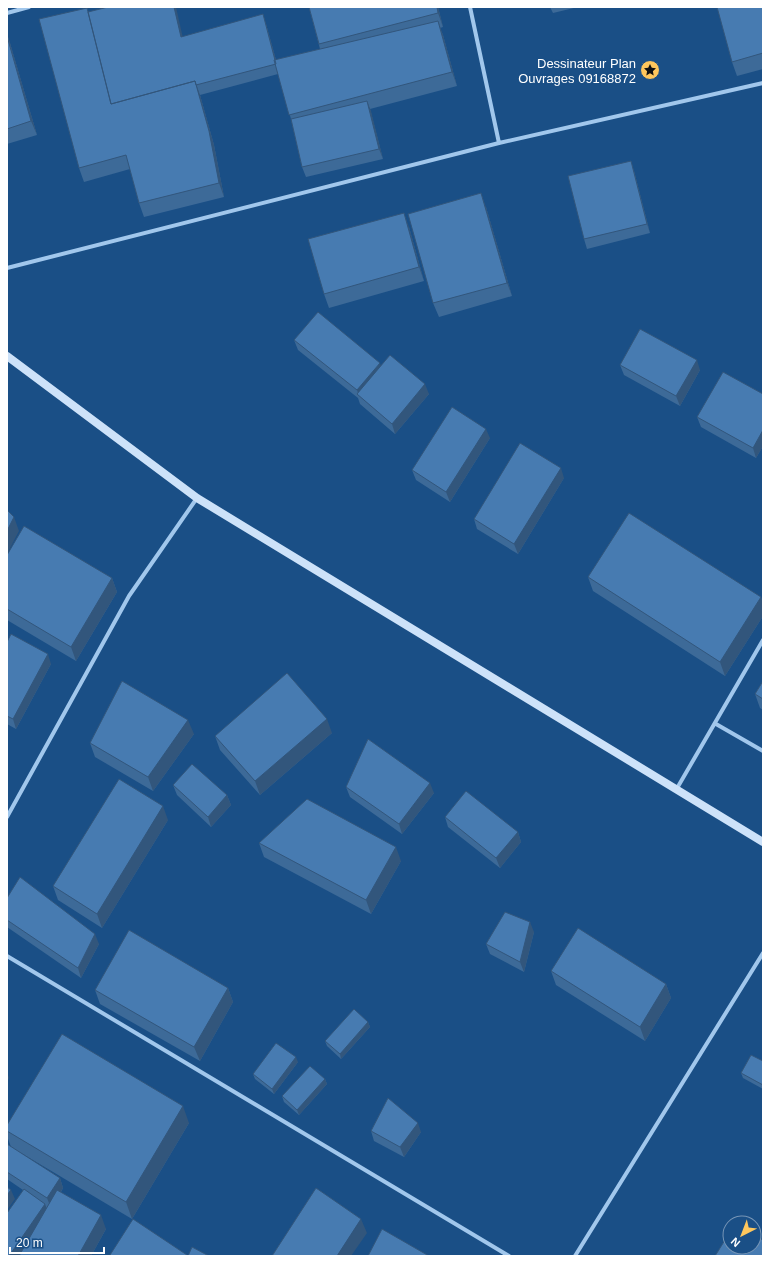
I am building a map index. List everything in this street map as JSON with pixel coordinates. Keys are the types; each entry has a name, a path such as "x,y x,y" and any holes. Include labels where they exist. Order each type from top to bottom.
{"street":[{"path":"7,13 29,7"},
{"path":"470,7 499,143"},
{"path":"7,268 499,143 763,83"},
{"path":"7,356 197,498 763,842"},
{"path":"7,818 129,596 197,498"},
{"path":"676,790 716,724 763,640"},
{"path":"716,724 763,751"},
{"path":"575,1256 763,953"},
{"path":"7,956 509,1256"}],"building":[{"path":"108,7 174,7 181,37 263,14 276,64 196,85 195,81 111,104 88,12"},
{"path":"309,7 437,7 438,13 319,44"},
{"path":"717,7 763,7 763,53 732,62"},
{"path":"87,8 111,104 195,81 209,131 219,183 139,203 126,155 79,168 39,19"},
{"path":"438,21 452,72 289,115 274,60"},
{"path":"7,36 31,121 7,129"},
{"path":"367,101 379,149 302,167 291,119"},
{"path":"631,161 647,224 584,239 568,176"},
{"path":"481,193 507,283 433,303 408,214"},
{"path":"404,213 419,267 324,294 308,239"},
{"path":"318,312 380,363 357,390 294,340"},
{"path":"640,329 697,360 676,396 620,365"},
{"path":"390,355 425,384 392,424 357,394"},
{"path":"723,372 763,394 763,430 753,448 697,417"},
{"path":"452,407 486,429 446,492 412,470"},
{"path":"520,443 561,468 514,544 474,519"},
{"path":"7,510 14,517 7,531"},
{"path":"629,513 761,597 720,662 588,577"},
{"path":"24,526 112,578 71,647 7,609 7,555"},
{"path":"11,634 48,654 13,719 7,716 7,642"},
{"path":"287,673 327,719 255,781 215,736"},
{"path":"122,681 188,720 148,777 90,743"},
{"path":"763,681 763,699 755,694"},
{"path":"368,739 430,783 399,824 346,787"},
{"path":"192,764 227,795 208,817 173,785"},
{"path":"119,779 163,806 97,914 53,886"},
{"path":"466,791 518,832 496,858 445,817"},
{"path":"307,799 396,847 366,900 259,843"},
{"path":"20,877 95,934 78,968 7,920 7,898"},
{"path":"505,912 530,922 520,962 486,944"},
{"path":"578,928 666,984 640,1027 551,971"},
{"path":"129,930 228,988 194,1047 95,990"},
{"path":"354,1009 368,1022 340,1054 325,1041"},
{"path":"62,1034 183,1106 126,1202 7,1131 7,1125"},
{"path":"276,1043 296,1057 272,1089 253,1074"},
{"path":"751,1055 763,1061 763,1085 741,1073"},
{"path":"310,1066 325,1079 297,1110 282,1096"},
{"path":"388,1098 418,1123 400,1147 371,1131"},
{"path":"7,1144 60,1178 47,1198 7,1172"},
{"path":"7,1187 11,1190 7,1195"},
{"path":"316,1188 361,1219 337,1256 272,1256"},
{"path":"24,1189 45,1204 9,1256 7,1256 7,1213"},
{"path":"57,1190 101,1215 78,1256 19,1256"},
{"path":"133,1219 187,1255 110,1255"},
{"path":"382,1229 429,1256 368,1256"},
{"path":"763,1240 763,1256 715,1256 722,1245 722,1255 762,1255"},
{"path":"192,1247 209,1256 188,1256"}],"place":[{"name":"Dessinateur Plan Ouvrages 09168872","path":"650,70"}]}
